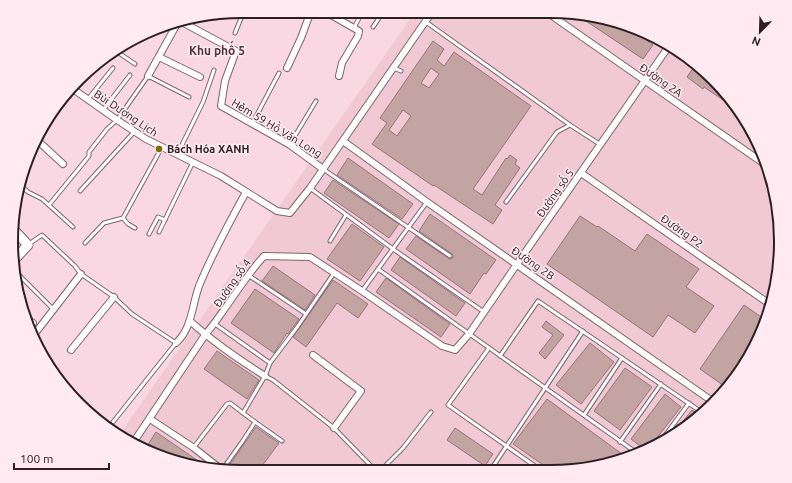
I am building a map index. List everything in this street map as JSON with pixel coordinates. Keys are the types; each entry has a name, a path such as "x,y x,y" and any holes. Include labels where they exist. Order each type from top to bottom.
{"street":[{"path":"287,68 301,38 308,18"},
{"path":"335,18 360,31 342,63 339,76"},
{"path":"310,188 428,18"},
{"name":"Đường 2A","path":"560,18 645,82 758,160"},
{"name":"Hẻm 59 Hồ Văn Long","path":"187,25 236,51 225,81 221,106 290,145 324,168"},
{"path":"148,76 175,29"},
{"name":"Đường số 5","path":"455,350 469,334 666,50"},
{"path":"159,57 200,77"},
{"name":"Bùi Dương Lịch","path":"76,91 134,132 220,176 277,211 290,213 310,188"},
{"name":"Đường 2B","path":"343,141 710,399"},
{"path":"41,143 63,164"},
{"name":"Đường P2","path":"581,173 765,301"},
{"path":"176,343 182,338 190,321 199,288 218,244 246,192"},
{"path":"18,235 28,246 18,256"},
{"name":"Đường số 4","path":"136,438 205,335 215,324 253,268 264,256 310,257 442,346 455,350"},
{"path":"37,332 81,274"},
{"path":"71,350 114,297"},
{"path":"190,321 205,335 229,353 264,376"},
{"path":"312,355 360,391 334,428"},
{"path":"150,419 194,448 213,463"}],"lane":[{"path":"235,33 241,18"},
{"path":"354,28 359,18"},
{"path":"373,27 379,18"},
{"path":"426,22 570,125 601,145"},
{"path":"120,54 135,64"},
{"path":"88,99 113,68"},
{"path":"394,68 401,71"},
{"path":"177,155 203,102 214,70"},
{"path":"252,124 279,73"},
{"path":"103,110 130,75"},
{"path":"49,205 89,156 89,152 107,128 116,120 148,76 189,97"},
{"path":"290,145 316,102"},
{"path":"506,202 557,132 570,125"},
{"path":"80,191 134,132"},
{"path":"84,243 104,222 122,218 162,147"},
{"path":"159,232 193,162"},
{"path":"324,168 450,256"},
{"path":"310,188 393,249 484,312"},
{"path":"24,189 42,199 73,227"},
{"path":"362,291 428,202"},
{"path":"330,241 346,214"},
{"path":"149,234 158,217 165,220"},
{"path":"122,218 135,228"},
{"path":"28,246 42,235 75,266 81,274 114,297 132,314 176,343 113,422"},
{"path":"378,269 632,450"},
{"path":"243,413 270,363 298,326 334,273"},
{"path":"248,275 306,314"},
{"path":"21,277 54,309"},
{"path":"500,356 538,300 698,410"},
{"path":"215,324 270,363"},
{"path":"494,465 583,331"},
{"path":"489,348 448,405 533,465"},
{"path":"584,415 622,358"},
{"path":"264,376 273,380 334,428 370,465"},
{"path":"620,442 661,384"},
{"path":"194,448 227,404 230,403 282,441"},
{"path":"667,432 689,403"},
{"path":"386,465 403,448 431,412"},
{"path":"226,465 255,422"}],"shaded area":[{"path":"411,18 565,18 594,22 636,35 675,56 709,83 736,117 757,156 770,198 774,227 774,256 770,285 757,327 736,366 709,400 675,427 636,448 594,461 565,465 227,465 198,461 170,453 143,442 122,430"}],"building":[{"path":"586,21 622,30 646,40 653,45 643,59"},
{"path":"433,41 444,49 437,60 444,66 454,52 531,106 473,189 482,195 506,158 507,159 510,155 517,160 515,164 520,168 495,205 502,210 493,224 434,185 433,186 372,144 387,123 380,118","holes":["431,68 439,74 429,88 421,83","403,110 411,116 397,136 389,130"]},
{"path":"693,69 709,83 725,101 704,87 703,89 687,77"},
{"path":"348,158 413,204 402,219 337,175"},
{"path":"333,180 399,224 389,238 324,193"},
{"path":"430,214 496,260 486,274 484,273 470,294 406,249 416,236 448,258 451,259 453,257 452,254 419,231"},
{"path":"580,216 597,227 598,226 635,251 647,234 699,269 686,287 714,306 695,333 668,315 653,337 547,264"},
{"path":"352,224 384,247 360,281 327,259"},
{"path":"400,257 465,303 456,316 391,270"},
{"path":"273,266 315,295 305,310 262,281"},
{"path":"386,278 450,324 441,337 376,292"},
{"path":"333,280 368,304 358,318 337,303 306,347 293,337"},
{"path":"255,289 299,319 288,334 287,333 274,353 231,323"},
{"path":"744,305 761,317 744,353 722,385 700,369"},
{"path":"546,321 564,335 545,359 539,353 553,335 542,327"},
{"path":"590,343 614,362 581,404 556,385"},
{"path":"217,351 259,380 247,399 204,369"},
{"path":"625,368 652,387 620,430 594,411"},
{"path":"665,394 681,407 657,438 640,446 631,439"},
{"path":"547,399 621,453 594,461 565,465 543,465 513,444"},
{"path":"692,410 695,412 687,419 682,422"},
{"path":"256,427 279,443 263,465 229,465"},
{"path":"455,428 493,454 486,465 484,465 447,440"},
{"path":"156,432 198,461 170,453 148,444"}],"place":[{"name":"Bách Hóa XANH","path":"159,149"}],"district":[{"name":"Khu phố 5","path":"217,50"}]}
